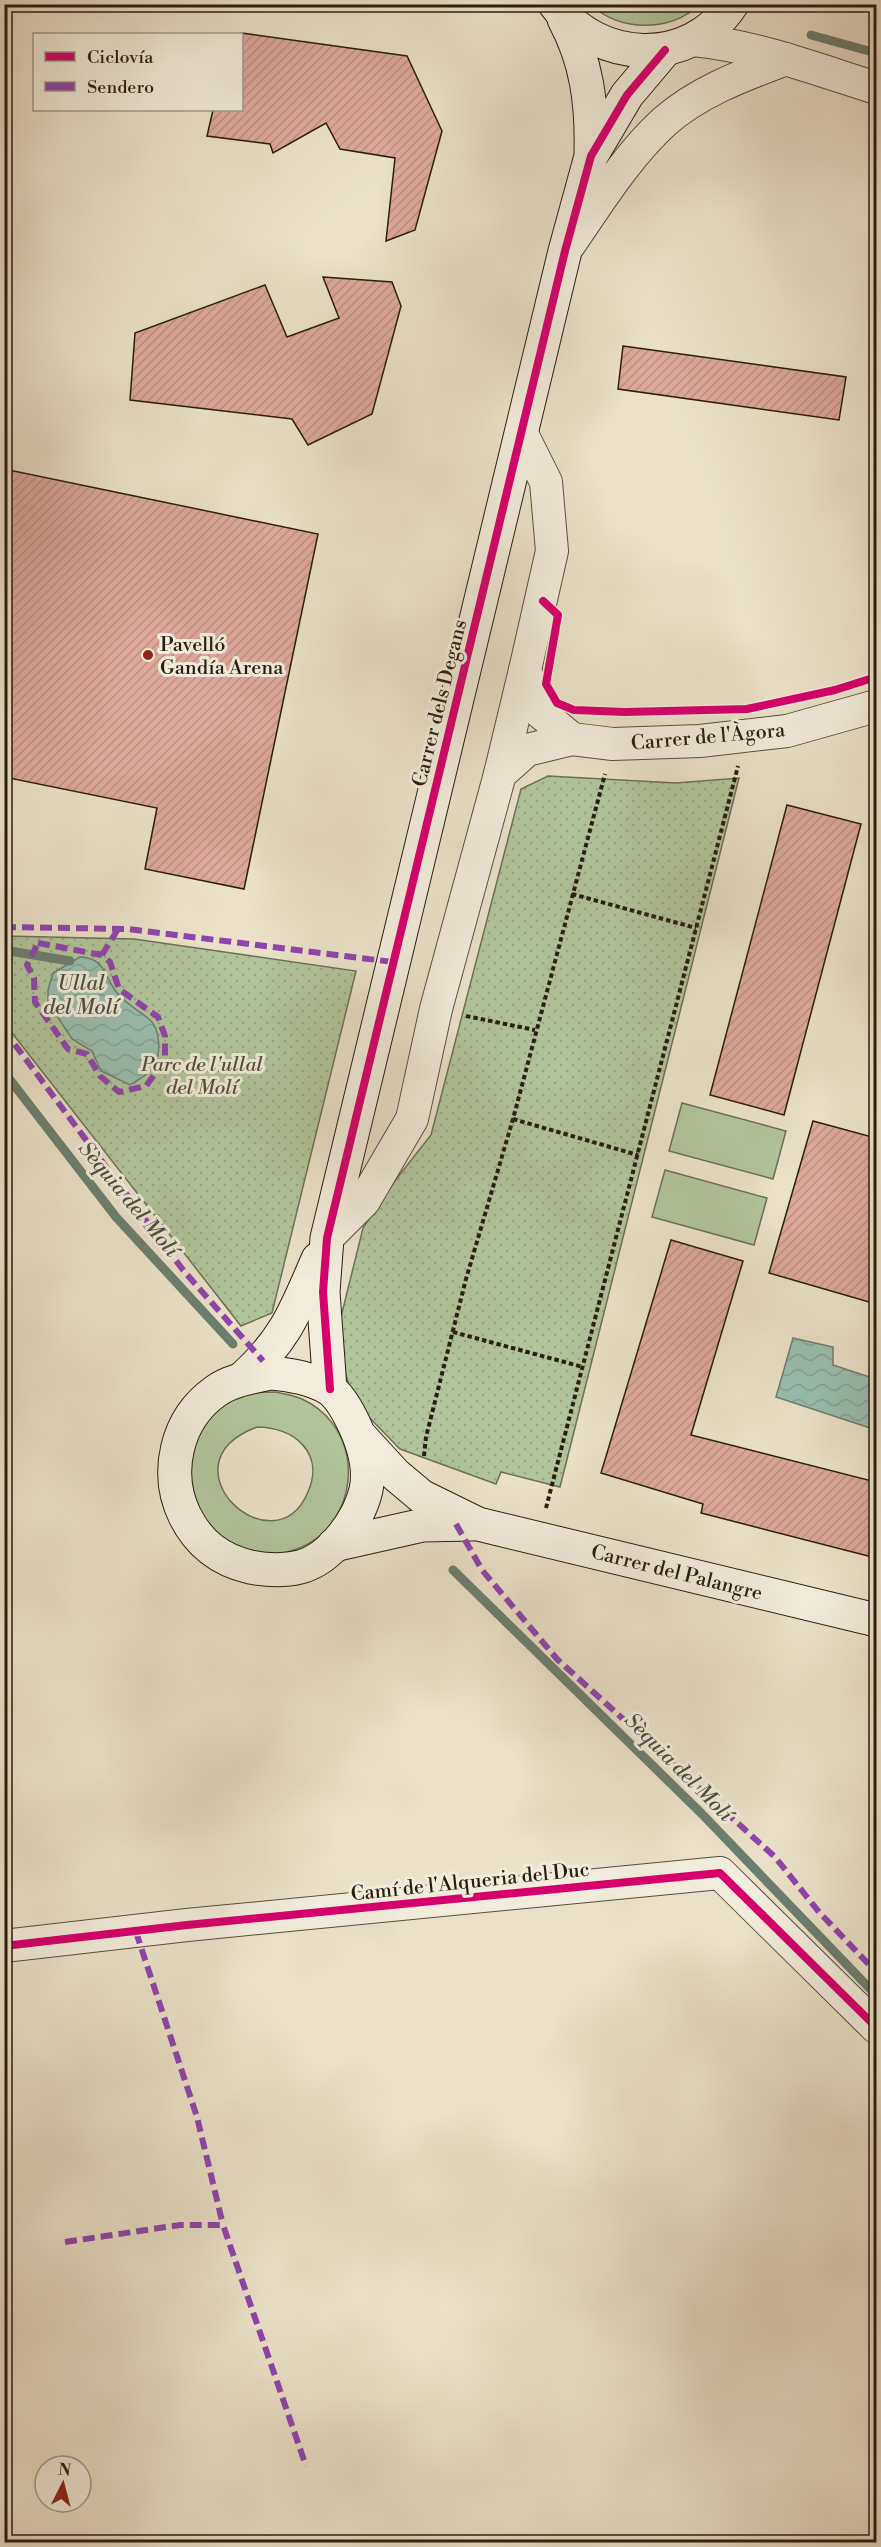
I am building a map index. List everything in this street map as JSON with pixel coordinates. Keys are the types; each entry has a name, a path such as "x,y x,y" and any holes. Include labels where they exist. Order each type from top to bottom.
{"street":[{"name":"Carrer dels Degans","path":"591,156 627,95 679,45 711,28 732,4"},
{"name":"Carrer dels Degans","path":"330,1389 323,1292 327,1238 565,251 591,156 592,110 587,77 575,38 559,10"},
{"path":"559,10 598,42 643,52 679,45 717,42 786,59 876,88"},
{"name":"Carrer dels Degans","path":"565,251 634,153 665,121 700,97 741,76 786,59"},
{"path":"327,1238 364,1201 412,1119 436,1010 500,774 552,551 546,482 522,434"},
{"path":"525,670 540,712 572,739"},
{"name":"Carrer de l'Àgora","path":"572,739 613,744 700,741 787,731 876,706"},
{"path":"500,774 527,750 572,739"},
{"name":"Carrer dels Degans","path":"242,1379 269,1355 290,1325 327,1238"},
{"path":"271,1373 302,1376 330,1389 349,1413 361,1437 367,1465 366,1491 352,1521 334,1545 300,1567 267,1570 238,1564 208,1549 192,1529 177,1500 174,1471 179,1439 193,1411 216,1390 242,1379 271,1373"},
{"name":"Carrer del Palangre","path":"361,1437 396,1475 421,1496 478,1524 876,1620"},
{"name":"Carrer del Palangre","path":"334,1545 423,1525 478,1524"},
{"name":"Camí de l'Alqueria del Duc","path":"4,1946 187,1925 720,1873 876,2027"}],"path":[{"path":"538,1538 746,736"},
{"path":"421,1496 426,1437 613,744"},
{"path":"572,894 696,928"},
{"path":"436,1010 535,1030"},
{"path":"513,1119 638,1155"},
{"path":"453,1332 583,1367"}],"green space":[{"path":"591,5 699,5 674,20 645,25 616,20"},
{"path":"548,776 676,783 739,778 560,1487 501,1472 496,1484 400,1449 365,1413 349,1385 343,1365 339,1325 363,1228 383,1196 431,1135 521,789"},
{"name":"Parc de l'ullal del Molí","path":"5,936 134,939 356,971 272,1313 241,1326 5,1024"},
{"path":"682,1103 786,1131 773,1179 669,1151"},
{"path":"665,1170 767,1198 754,1245 652,1217"},
{"path":"275,1392 302,1399 319,1409 332,1423 347,1455 346,1492 340,1509 330,1526 308,1544 279,1554 249,1554 223,1541 194,1507 189,1491 189,1453 198,1429 212,1413 230,1401 248,1394","holes":["257,1427 271,1428 294,1437 303,1445 312,1465 312,1478 308,1492 292,1514 272,1521 251,1516 233,1503 221,1485 218,1464 229,1444"]}],"water":[{"name":"Ullal del Molí","path":"80,957 89,958 100,965 117,993 150,1020 156,1029 159,1047 155,1064 130,1085 101,1071 92,1051 72,1039 48,1002 48,990 53,973"},
{"path":"793,1338 833,1347 833,1365 876,1379 876,1430 776,1397"}],"building":[{"path":"243,33 407,56 442,131 415,230 386,241 395,158 340,149 326,123 273,153 270,144 207,136 213,111 243,111"},
{"path":"323,277 392,282 401,306 372,414 308,445 292,419 130,400 135,333 265,285 287,337 339,318"},
{"path":"623,346 846,377 839,420 618,389"},
{"name":"Pavelló Gandía Arena","path":"4,469 318,534 244,889 145,869 157,808 4,777"},
{"path":"787,805 861,824 784,1115 710,1095"},
{"path":"813,1121 876,1138 876,1304 769,1273"},
{"path":"671,1240 743,1261 691,1435 876,1482 876,1558 701,1513 703,1504 601,1473"}],"waterway":[{"path":"811,35 876,53"},
{"path":"4,950 70,961"},
{"name":"Sèquia del Molí","path":"4,1072 116,1217 233,1344"},
{"name":"Sèquia del Molí","path":"453,1570 702,1814 876,1995"}],"marked path":[{"path":"4,927 128,929 393,962"},
{"path":"102,955 118,929"},
{"path":"38,943 102,955 110,962 119,989 158,1017 165,1036 165,1060 146,1086 119,1092 100,1076 87,1054 68,1049 35,1002 34,978 27,965 38,943"},
{"path":"4,1030 183,1270 263,1361"},
{"path":"456,1524 482,1570 557,1659 775,1857 819,1912 876,1972"},
{"path":"136,1932 197,2117 223,2225"},
{"path":"65,2242 180,2225 223,2225 306,2466"}],"cycle path":[{"path":"330,1389 323,1292 327,1238 565,251 591,156 627,95 665,50"},
{"path":"543,601 558,615 546,684 557,703 574,710 625,712 747,709 835,690 876,677"},
{"path":"4,1946 187,1925 720,1873 876,2027"}],"place":[{"name":"Pavelló Gandía Arena","path":"148,655"}]}
